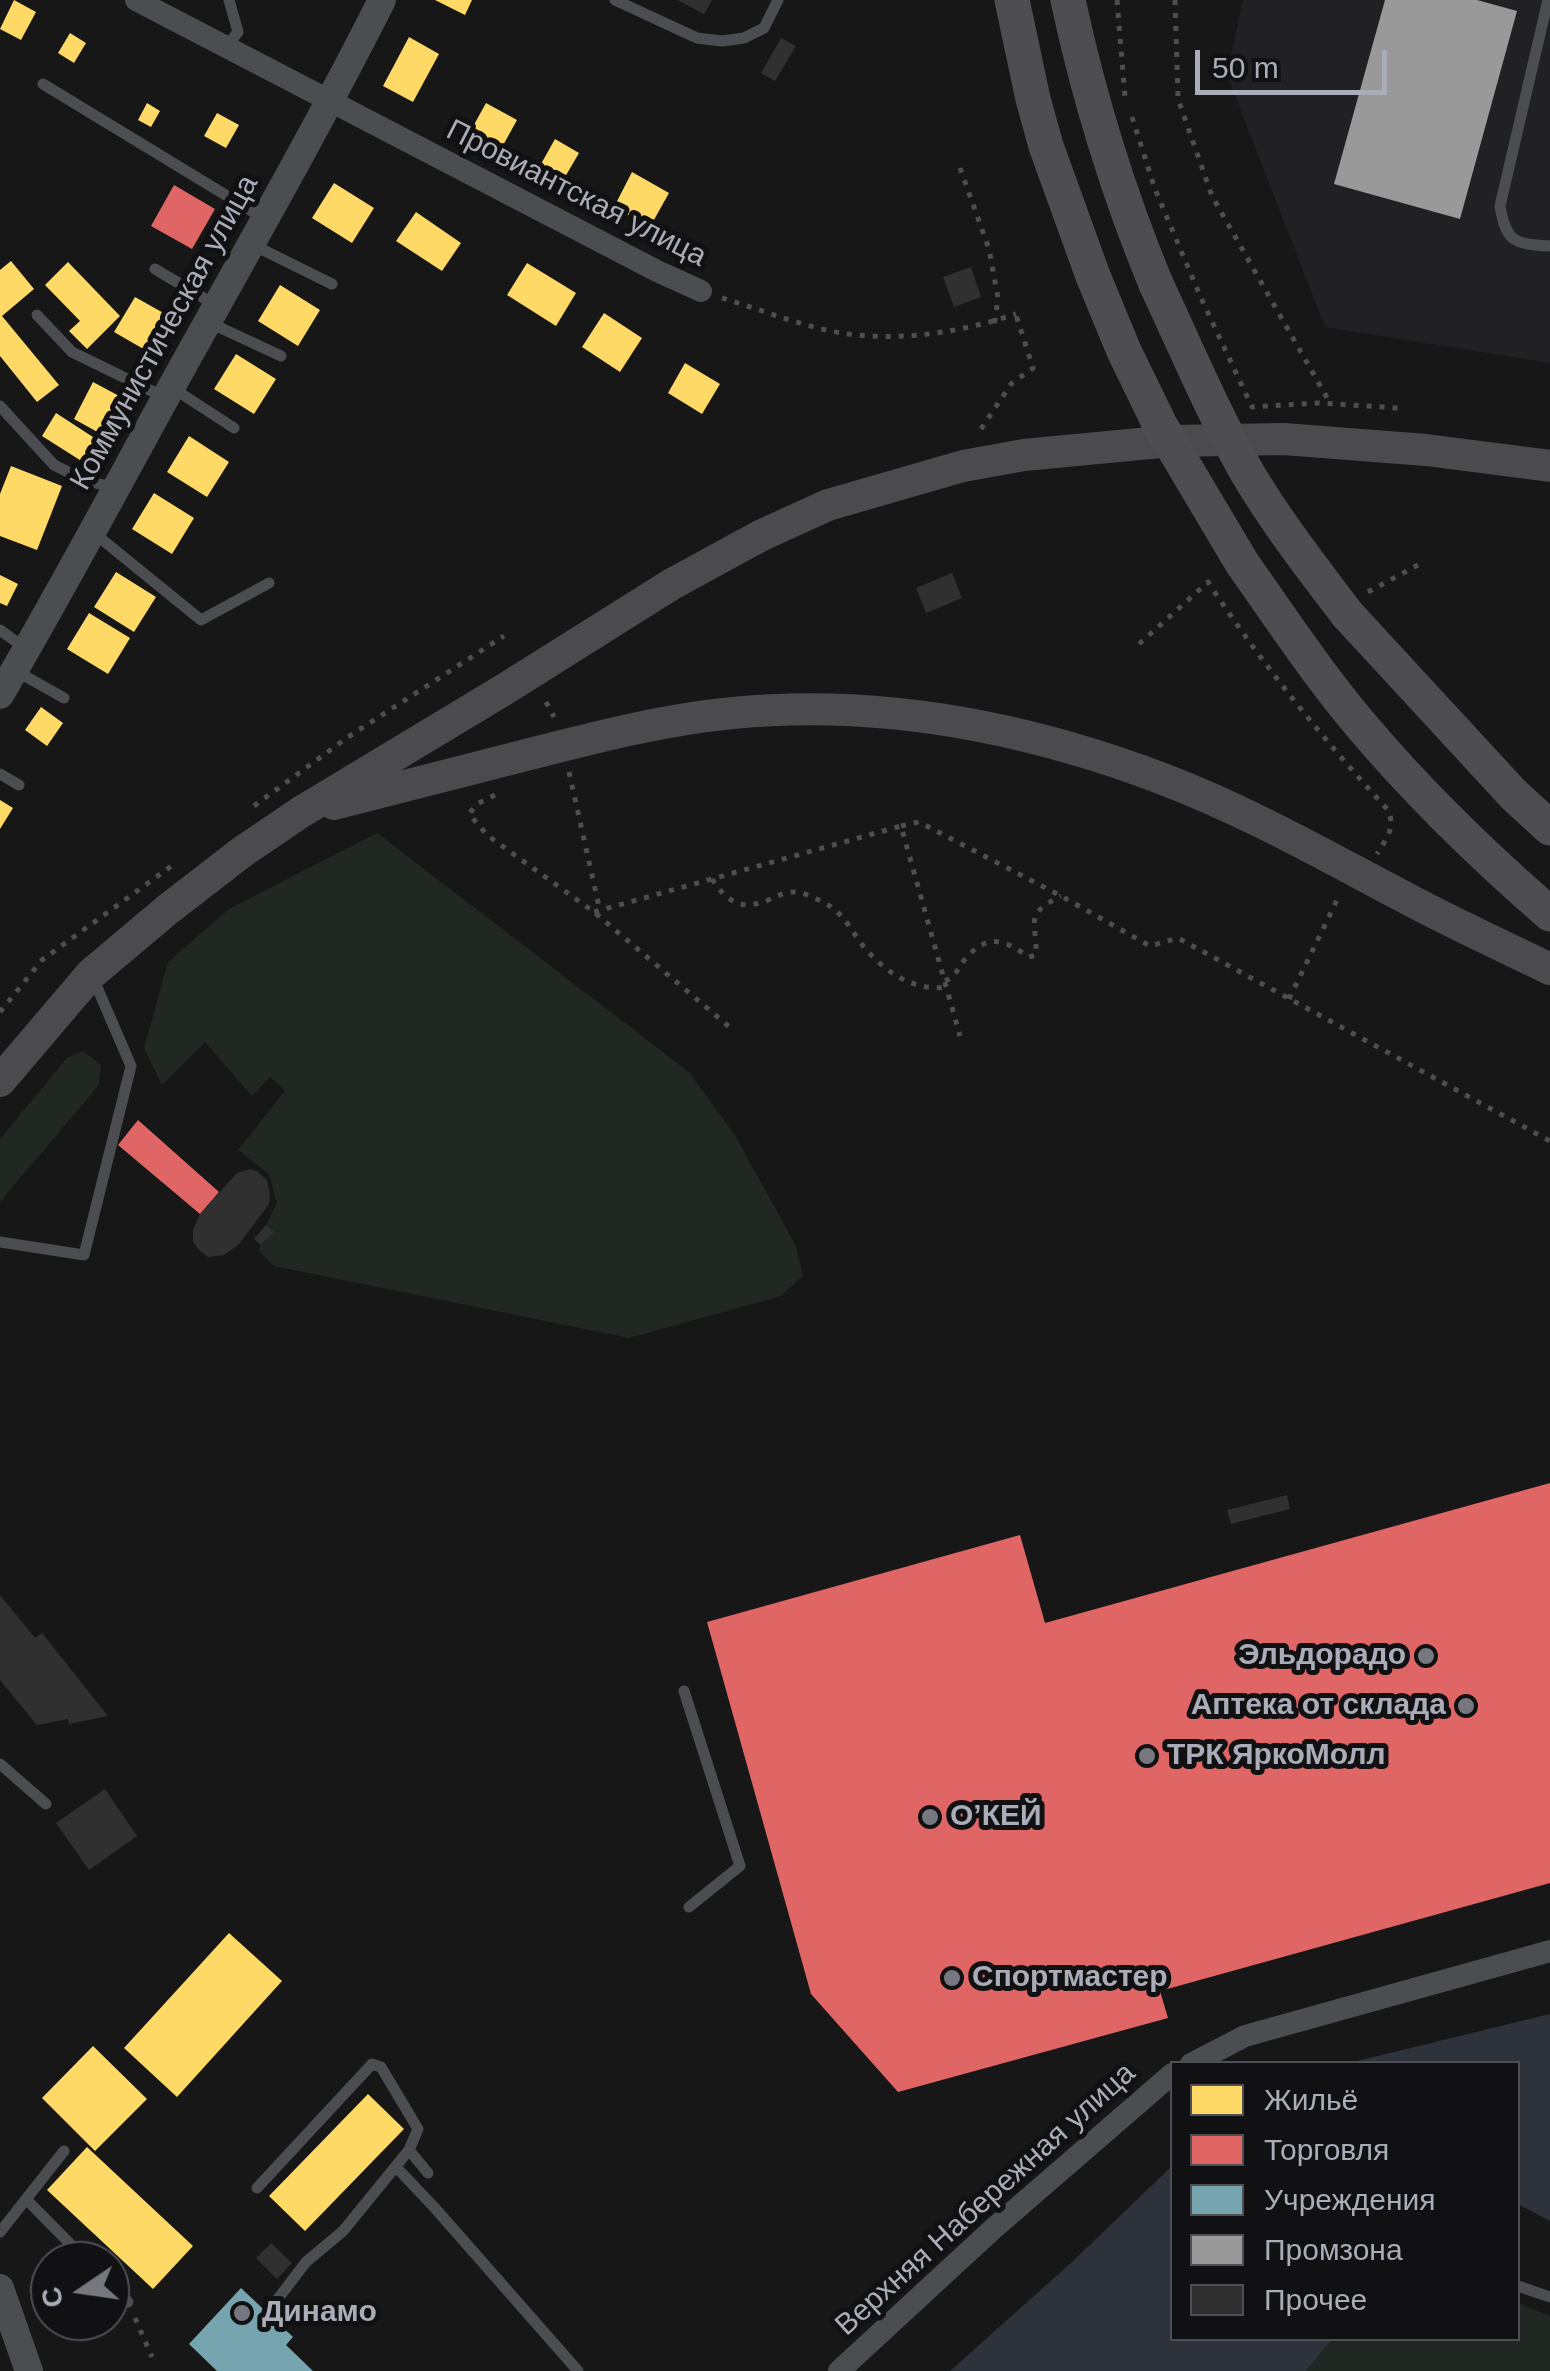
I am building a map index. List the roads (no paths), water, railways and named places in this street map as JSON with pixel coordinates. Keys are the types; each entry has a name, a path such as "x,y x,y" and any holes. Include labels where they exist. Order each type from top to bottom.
{"main road":[{"path":"1012,0 1046,146 1093,276 1160,425 1242,563 1359,722 1422,794 1550,914"},
{"path":"1068,0 1083,70 1111,166 1156,284 1249,474 1296,547 1358,603 1514,796 1550,828"},
{"path":"0,1081 91,974 242,852 672,584 828,505 963,466 1024,455 1171,441 1284,440 1426,450 1550,466"},
{"path":"301,812 607,734 679,720 810,710 946,719 1014,732 1163,779 1282,833 1550,969"}],"street":[{"name":"Провиантская улица","path":"136,0 701,291"},
{"name":"Коммунистическая улица","path":"0,696 330,102 382,0"},
{"path":"1197,2061 1245,2036 1550,1950"},
{"name":"Верхняя Набережная улица","path":"839,2371 992,2229 1170,2076"},
{"path":"0,2288 29,2371"}],"lane":[{"path":"226,48 238,32 229,0"},
{"path":"615,0 697,38 722,41 744,38 764,28 778,0"},
{"path":"1548,0 1500,206 1504,229 1521,244 1550,246"},
{"path":"42,84 332,284"},
{"path":"155,268 212,314 281,356"},
{"path":"37,314 72,352 169,393 234,428"},
{"path":"0,406 54,465 84,480 117,489"},
{"path":"92,532 202,620 270,584"},
{"path":"0,630 20,660 64,698"},
{"path":"0,774 19,785"},
{"path":"0,1242 84,1255 131,1066 91,974"},
{"path":"684,1691 740,1866 689,1907"},
{"path":"0,1764 46,1804"},
{"path":"257,2188 372,2064 381,2067 418,2129 409,2150 343,2231 306,2262 277,2300"},
{"path":"409,2150 428,2174"},
{"path":"0,2232 64,2151"},
{"path":"396,2167 578,2371"},
{"path":"26,2199 67,2241"},
{"path":"1520,2287 1550,2298"}],"place":[{"name":"Эльдорадо","path":"1426,1656"},
{"name":"Аптека от склада","path":"1466,1706"},
{"name":"ТРК ЯркоМолл","path":"1147,1756"},
{"name":"О’КЕЙ","path":"930,1817"},
{"name":"Спортмастер","path":"952,1978"},
{"name":"Динамо","path":"242,2313"}]}
